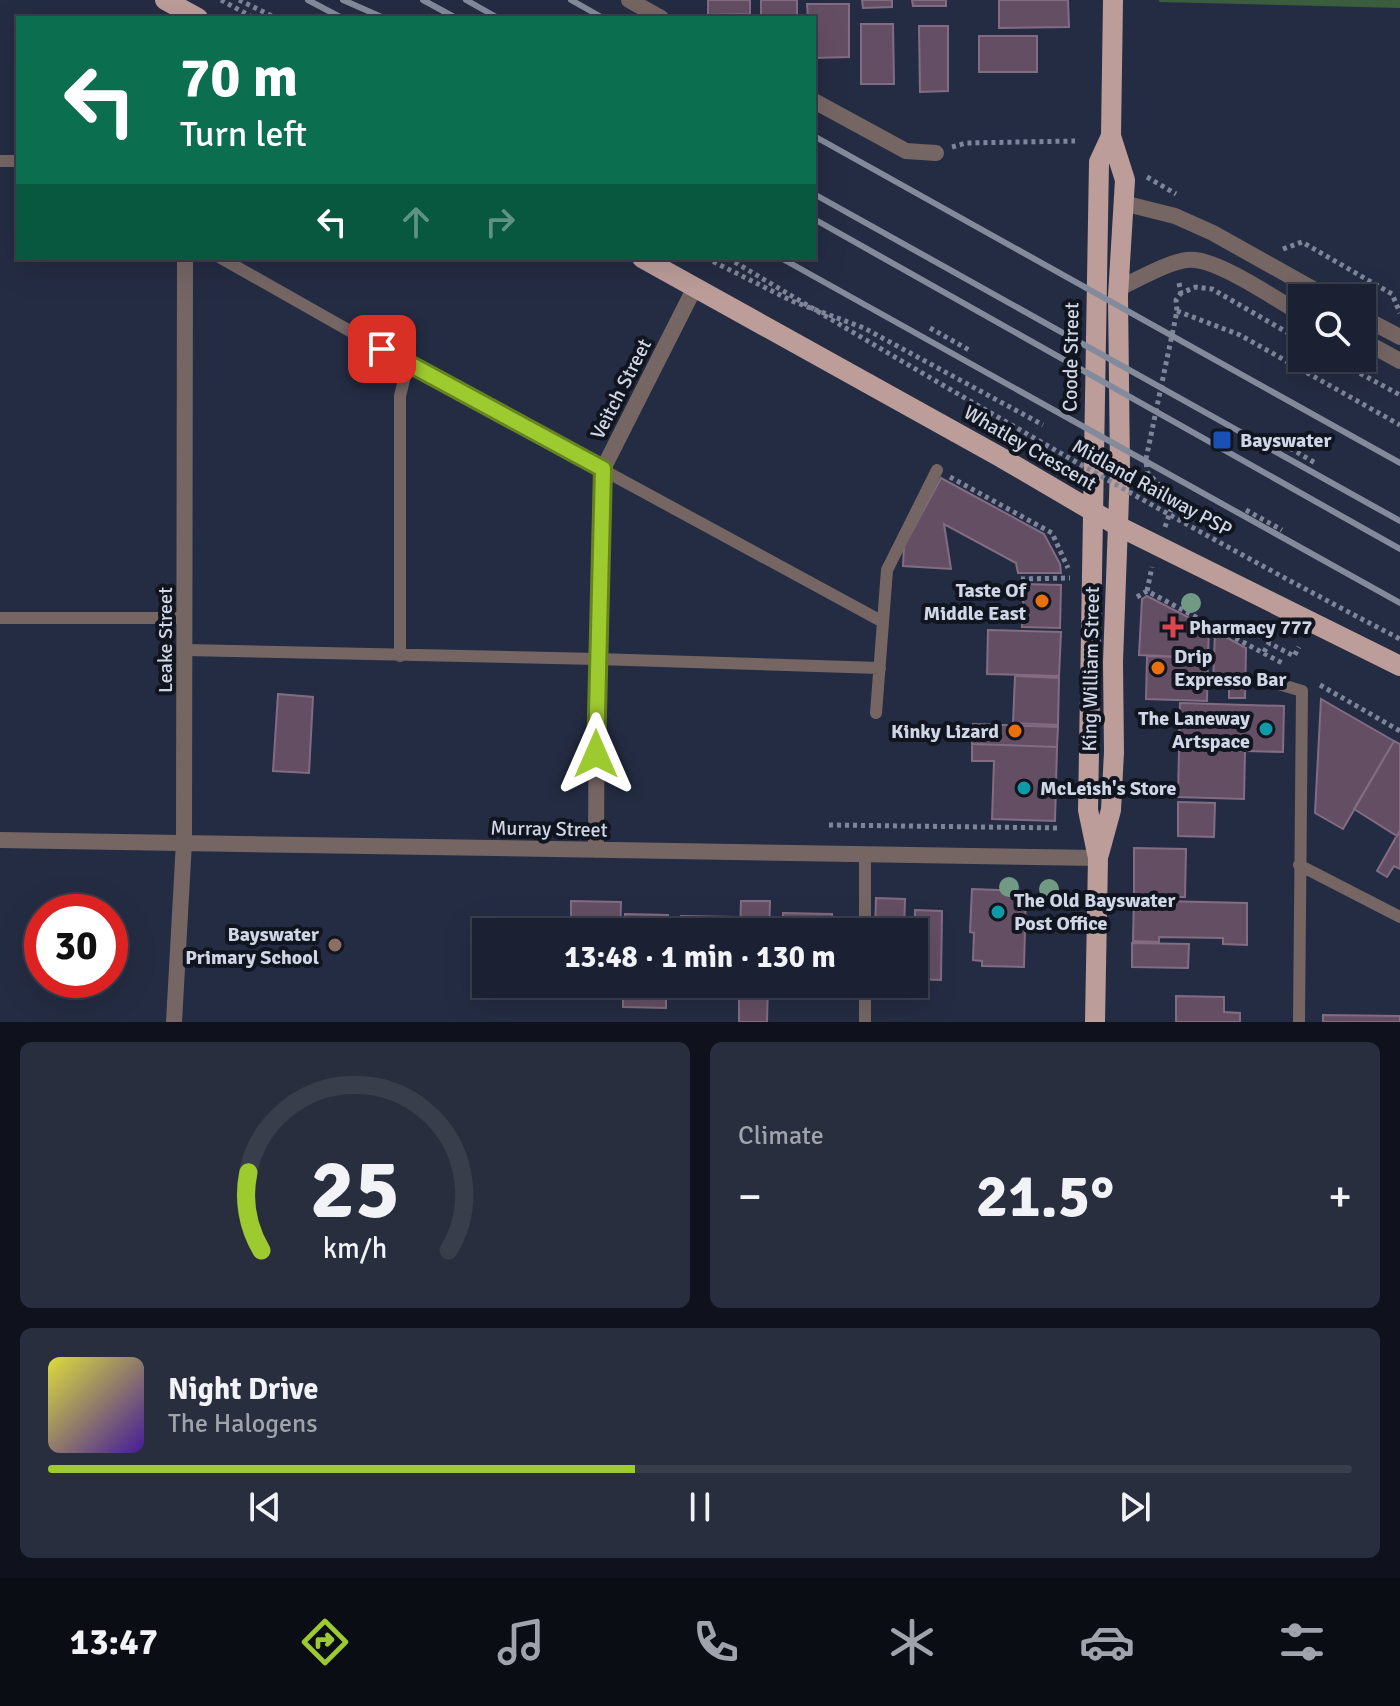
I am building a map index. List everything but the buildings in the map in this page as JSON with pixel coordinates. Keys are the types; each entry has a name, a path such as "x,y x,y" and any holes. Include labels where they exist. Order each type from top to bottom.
{"main road":[{"path":"165,0 194,16"},
{"name":"Coode Street","path":"1113,0 1111,136 1125,180 1119,288 1118,526"},
{"name":"Coode Street","path":"1092,582 1099,162 1111,136"},
{"name":"Whatley Crescent","path":"646,260 1158,548 1400,666"},
{"name":"King William Street","path":"1098,858 1111,810 1118,526"},
{"name":"King William Street","path":"1092,582 1088,810 1098,858 1095,1022"}],"street":[{"path":"629,0 657,16"},
{"path":"816,102 906,151 936,153"},
{"path":"1123,203 1175,216 1213,233 1304,284"},
{"path":"1119,288 1167,266 1194,259 1219,268 1288,306"},
{"name":"Leake Street","path":"174,1022 184,842 185,260"},
{"name":"Veitch Street","path":"596,850 597,659 603,469 695,287"},
{"path":"1376,324 1400,337"},
{"path":"1376,348 1400,361"},
{"name":"Murray Street","path":"0,840 1098,858"}],"lane":[{"path":"225,260 408,364 883,622"},
{"path":"400,656 400,396 408,364"},
{"path":"876,713 887,570 937,470"},
{"path":"0,618 186,618"},
{"path":"185,650 880,668"},
{"path":"1272,682 1302,691 1299,1022"},
{"path":"865,855 865,918"},
{"path":"1299,865 1400,917"},
{"path":"865,998 865,1022"}],"path":[{"path":"221,0 250,16"},
{"path":"239,0 272,16"},
{"path":"247,0 277,16"},
{"path":"936,153 966,143 1075,141"},
{"path":"1150,179 1184,198"},
{"path":"1279,251 1302,242 1392,294 1400,313"},
{"path":"710,260 792,301 864,328 1043,425"},
{"name":"Midland Railway PSP","path":"731,260 1049,448 1250,561 1400,639"},
{"path":"1179,283 1181,293"},
{"path":"1137,597 1147,591 1174,501 1147,472 1146,459 1177,311 1176,300 1181,293 1196,287 1212,289 1288,333"},
{"path":"1177,311 1240,335 1400,425"},
{"path":"930,328 969,350"},
{"path":"1358,372 1400,395"},
{"path":"1283,444 1317,464"},
{"path":"937,470 1052,533 1070,575 1021,579"},
{"path":"1246,510 1282,530"},
{"path":"1147,591 1292,668"},
{"path":"1264,652 1269,643 1294,656 1299,647"},
{"path":"1319,684 1400,731"},
{"path":"829,825 1060,828"}],"green space":[{"path":"1400,0 1400,8 1159,2"}],"railway":[{"path":"308,0 338,16"},
{"path":"343,0 379,16"},
{"path":"423,0 452,16"},
{"path":"466,0 494,16"},
{"path":"571,0 599,16"},
{"path":"816,137 1400,463"},
{"path":"816,195 1400,521"},
{"path":"816,220 1400,549"},
{"path":"785,260 1400,603"}],"place":[{"name":"Bayswater","path":"1222,440"},
{"name":"Taste Of Middle East","path":"1042,601"},
{"name":"Pharmacy 777","path":"1173,627"},
{"name":"Drip Expresso Bar","path":"1158,668"},
{"name":"The Laneway Artspace","path":"1266,729"},
{"name":"Kinky Lizard","path":"1015,731"},
{"name":"McLeish's Store","path":"1024,788"},
{"name":"The Old Bayswater Post Office","path":"998,912"},
{"name":"Bayswater Primary School","path":"335,945"}],"route":[{"path":"382,349 603,469 596,754"}]}
